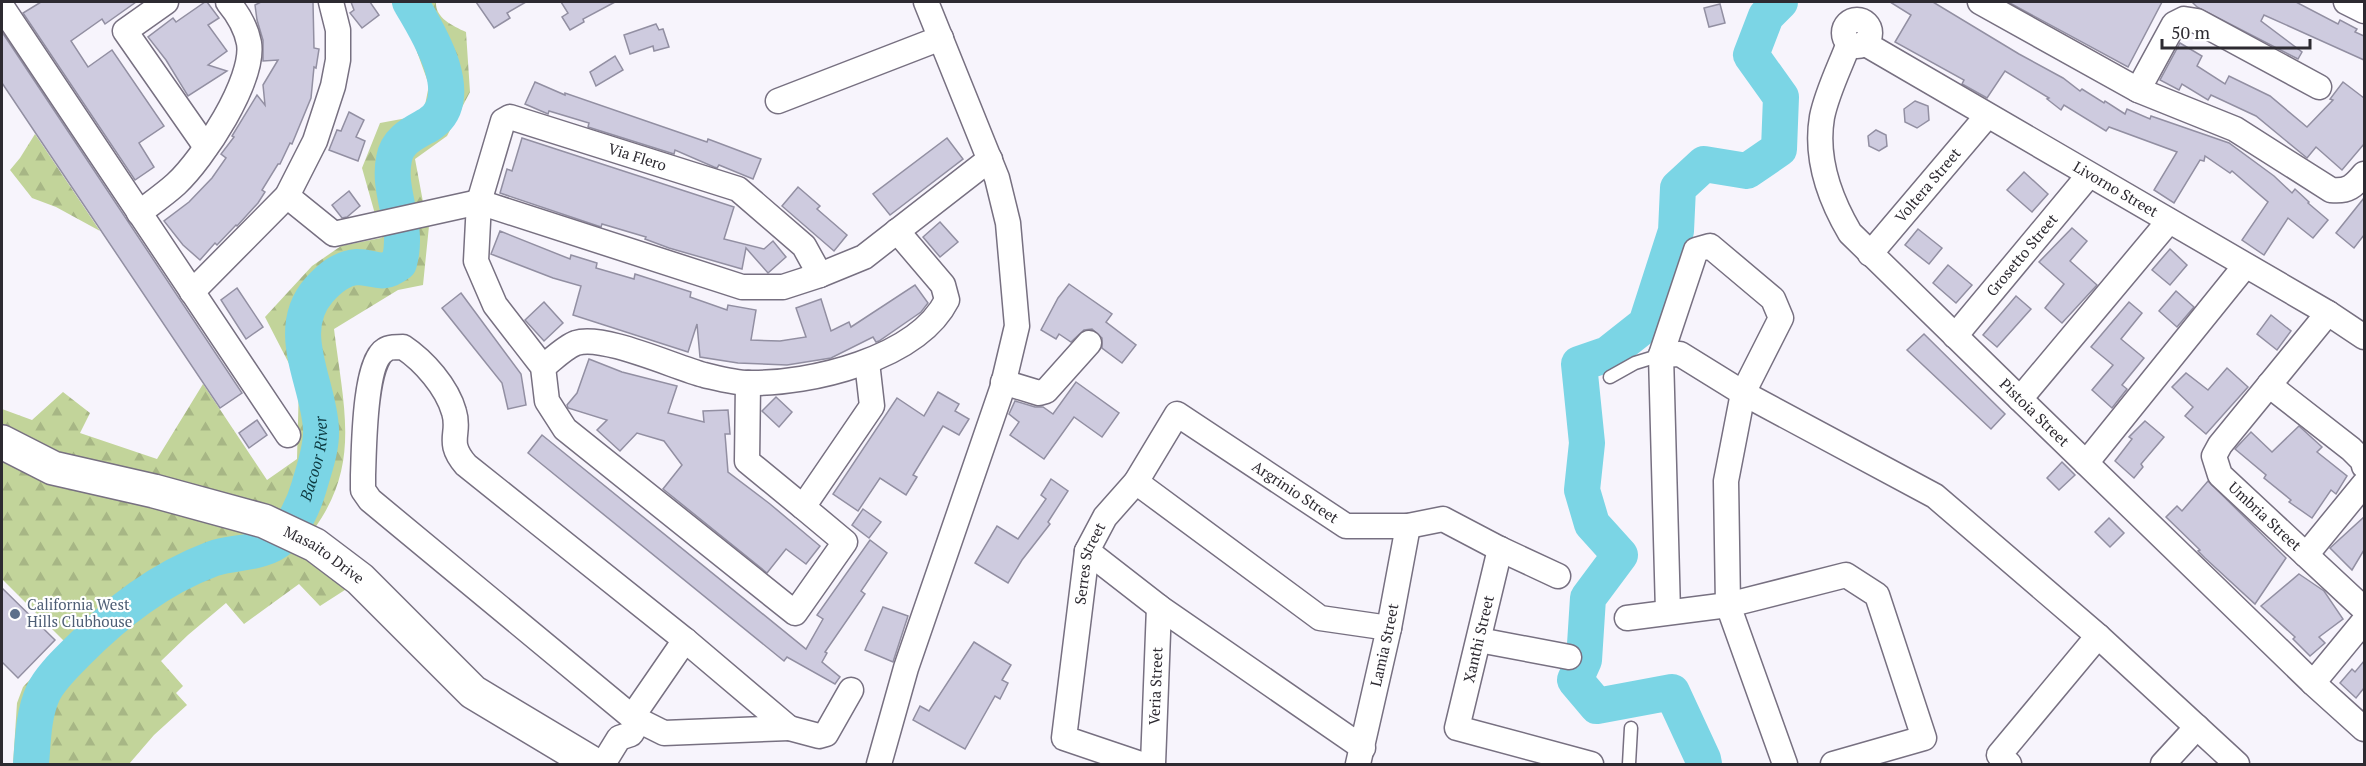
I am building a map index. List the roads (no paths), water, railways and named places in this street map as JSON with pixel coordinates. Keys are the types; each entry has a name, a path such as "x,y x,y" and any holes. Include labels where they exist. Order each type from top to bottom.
{"street":[{"path":"8,2 2,6 288,435"},
{"path":"166,2 125,31 206,147"},
{"path":"140,213 177,183 206,147 230,108 248,69 249,43 240,16 228,2"},
{"path":"192,292 286,196 315,141 333,86 338,60 338,40 331,2"},
{"path":"879,765 906,668 1004,382 1017,326 1008,223 990,159 926,2"},
{"path":"1980,2 2138,90 2235,129 2331,190 2341,191 2354,187 2364,174"},
{"path":"2346,2 2364,11"},
{"path":"2138,90 2174,24 2184,19 2197,21 2319,87"},
{"name":"Livorno Street","path":"1861,27 1987,116 2328,314 2362,331"},
{"name":"Pistoia Street","path":"1861,27 1822,118 1821,148 1825,180 1835,208 1850,233 2313,683 2364,729"},
{"path":"778,101 941,38"},
{"name":"Voltera Street","path":"1870,254 1987,116"},
{"name":"Via Flero","path":"543,367 495,305 476,261 478,202 503,121 510,117 738,189 804,246 820,275"},
{"path":"286,196 334,234 478,202 742,287 783,287 864,257 990,159"},
{"name":"Grosetto Street","path":"1955,336 2089,175"},
{"path":"2020,399 2169,221"},
{"path":"748,383 747,461 845,542 795,613 565,429 547,401 543,367 576,343 600,342 704,375 748,383 812,377 867,362 905,344 941,312 947,300 943,285 897,231"},
{"path":"1668,612 1660,355 1696,250 1710,246 1773,299 1781,318 1743,393 1726,481 1728,605 1785,765"},
{"path":"2086,463 2245,266"},
{"path":"2306,555 2364,470 2269,385 2328,314"},
{"path":"1004,382 1039,393 1046,391 1089,343"},
{"path":"789,728 685,640 466,465 458,455 454,438 455,415 446,392 414,354 403,347 385,349 378,357 369,380 363,490 370,500 632,717 664,733 789,728 819,736 826,734 851,690"},
{"path":"1660,355 1680,354 1743,393 1935,496 2098,636 2237,765"},
{"path":"803,507 872,405 867,362"},
{"name":"Umbria Street","path":"2269,385 2220,445 2214,456 2220,475 2364,609"},
{"name":"Serres Street","path":"1141,765 1064,738 1087,550 1105,518 1136,482 1177,414"},
{"name":"Argrinio Street","path":"1177,414 1346,526 1408,526 1443,519 1558,576"},
{"name":"Masaito Drive","path":"2,442 53,468 154,491 264,521 298,535 360,579 473,692 593,765"},
{"path":"1136,482 1320,618 1389,628"},
{"name":"Lamia Street","path":"1360,756 1389,628 1408,526"},
{"name":"Xanthi Street","path":"1500,549 1457,728 1591,765"},
{"path":"1087,550 1159,607 1360,756"},
{"path":"1627,618 1728,605 1846,575 1877,595 1924,738 1833,765"},
{"name":"Veria Street","path":"1153,765 1159,607"},
{"path":"2313,683 2364,621"},
{"path":"2009,765 1999,755 2098,636"},
{"path":"603,765 619,738 631,734 632,717 685,640"},
{"path":"1479,640 1569,657"},
{"path":"2163,765 2197,727"}],"lane":[{"path":"1610,376 1635,363 1660,355"},
{"path":"1629,765 1631,728"}],"waterway":[{"name":"Bacoor River","path":"31,764 35,719 43,693 59,671 93,637 124,610 174,576 212,559 257,550 273,543 286,533 298,514 307,494 321,436 319,412 303,340 304,323 309,306 319,290 341,272 357,267 388,270 399,263 402,235 393,185 396,152 402,142 440,114 446,99 446,82 442,65 435,47 410,2"},
{"path":"1704,764 1672,692 1597,706 1575,680 1584,660 1588,598 1620,555 1592,524 1582,490 1587,443 1579,364 1608,354 1646,324 1676,231 1678,188 1704,164 1747,171 1779,149 1781,97 1751,55 1766,16 1780,2"}],"place":[{"name":"California West Hills Clubhouse","path":"15,614"}]}
